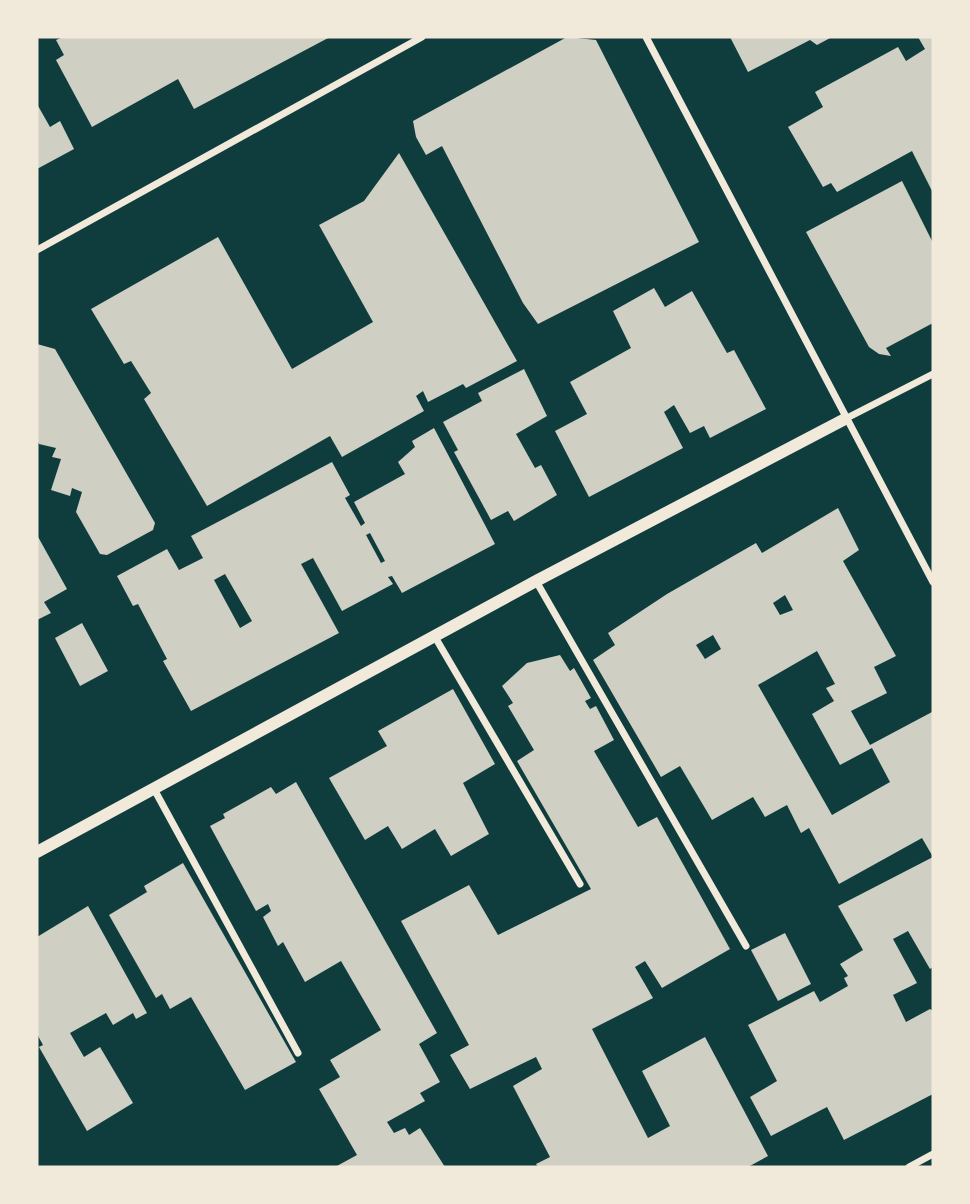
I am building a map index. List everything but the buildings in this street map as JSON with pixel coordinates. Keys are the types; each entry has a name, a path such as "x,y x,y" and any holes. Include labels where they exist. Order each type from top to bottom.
{"street":[{"path":"37,250 422,37"},
{"path":"646,37 933,582"},
{"path":"37,852 536,580 933,374"},
{"path":"536,580 746,946"},
{"path":"435,637 580,884"},
{"path":"154,789 298,1053"},
{"path":"909,1167 933,1154"}]}
